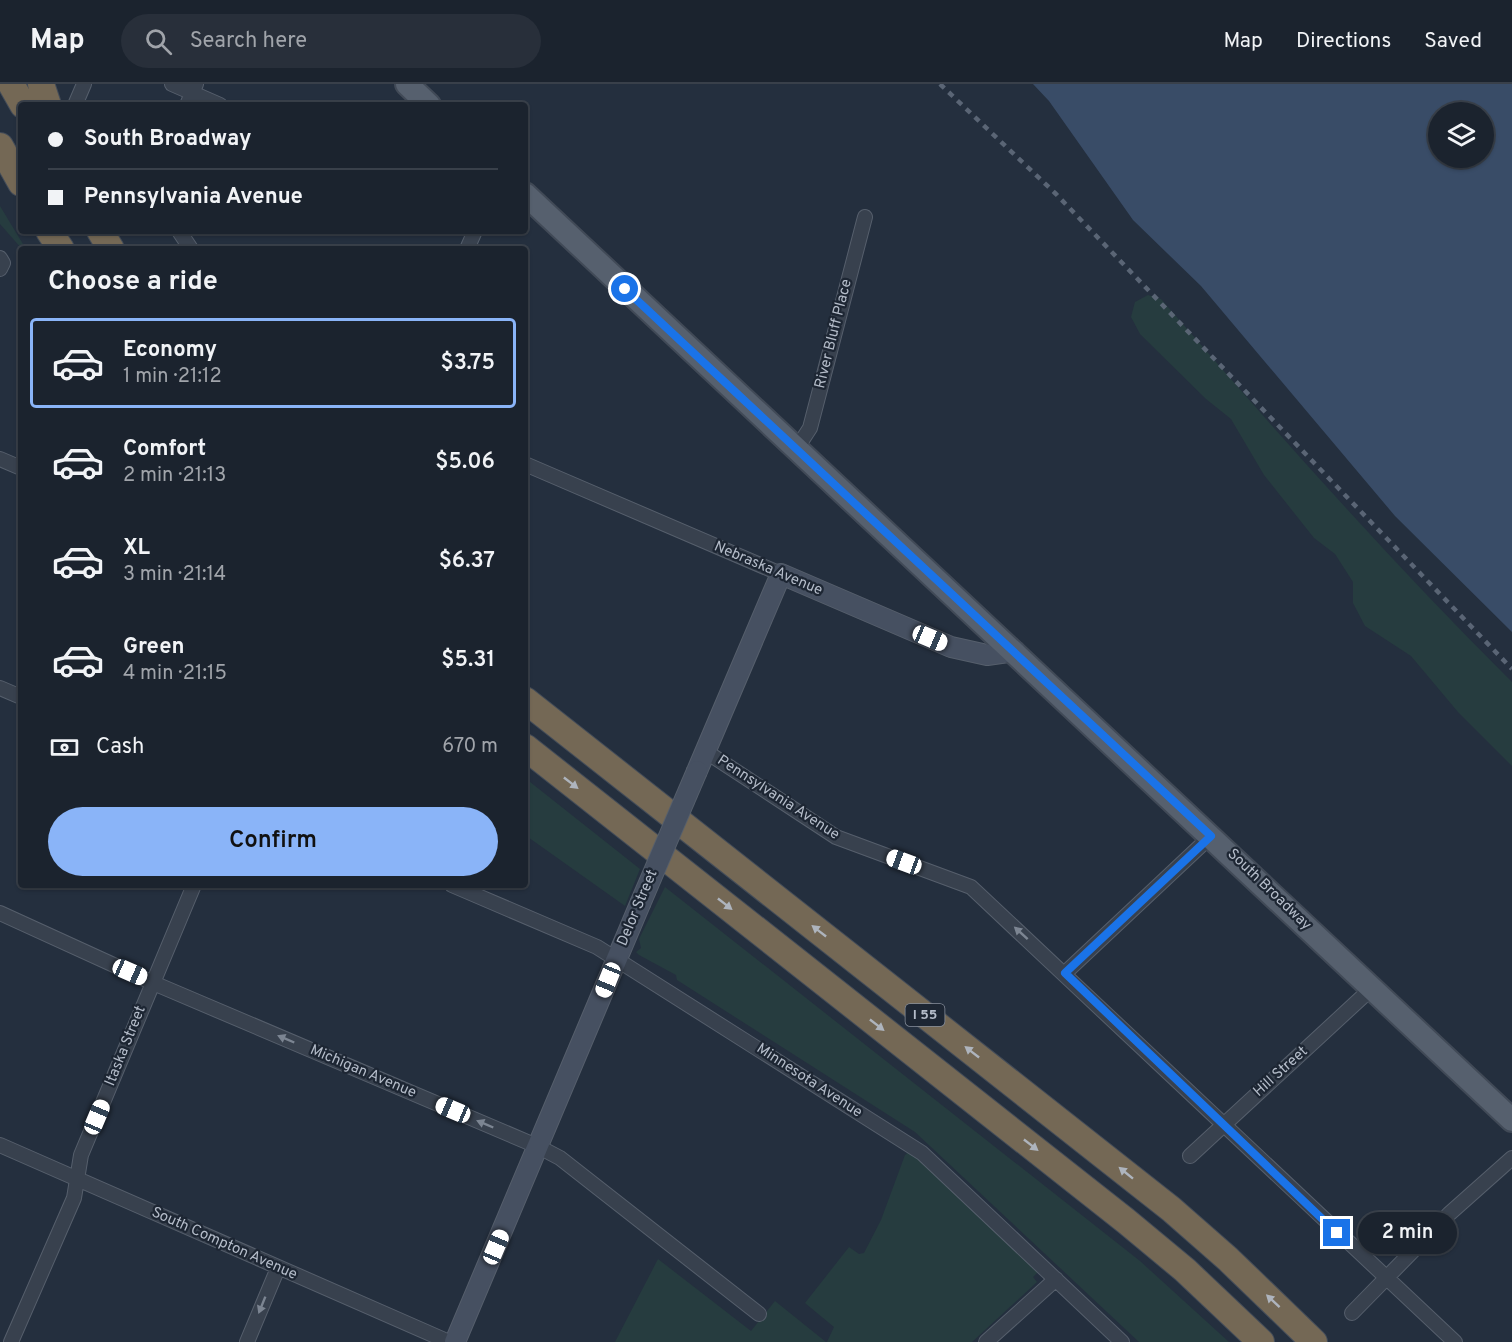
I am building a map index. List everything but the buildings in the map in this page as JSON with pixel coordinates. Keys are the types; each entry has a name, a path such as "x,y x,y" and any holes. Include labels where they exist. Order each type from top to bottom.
{"highway":[{"path":"11,84 21,102"},
{"path":"41,84 47,102"},
{"path":"0,146 18,178"},
{"path":"0,165 18,189"},
{"name":"I 55","path":"528,702 1171,1209 1228,1258 1314,1342"},
{"name":"I 55","path":"528,749 1118,1215 1185,1270 1261,1342"}],"main road":[{"path":"407,84 426,102"},
{"name":"South Broadway","path":"528,197 1015,651 1512,1120"}],"street":[{"path":"76,102 84,84"},
{"path":"172,84 212,102"},
{"name":"River Bluff Place","path":"797,448 810,429 865,217"},
{"path":"0,459 18,467"},
{"name":"Nebraska Avenue","path":"528,465 951,647 987,655 1015,651"},
{"name":"Delor Street","path":"455,1342 781,574"},
{"path":"0,688 18,696"},
{"name":"Pennsylvania Avenue","path":"705,751 836,837 971,887 1455,1342"},
{"path":"1065,973 1211,836"},
{"name":"Itaska Street","path":"11,1342 74,1198 81,1155 151,981 193,888"},
{"name":"Minnesota Avenue","path":"459,888 597,946 922,1153 1122,1342"},
{"name":"Michigan Avenue","path":"0,913 560,1158 759,1314"},
{"name":"Hill Street","path":"1190,1156 1222,1124 1372,988"},
{"name":"South Compton Avenue","path":"0,1145 449,1342"},
{"path":"1352,1313 1449,1215 1512,1158"},
{"path":"247,1342 278,1268"},
{"path":"986,1342 1056,1279"}],"green space":[{"path":"0,206 24,246 19,246 0,224"},
{"path":"1148,295 1161,299 1377,542 1512,682 1512,766 1458,712 1411,656 1365,626 1353,603 1353,582 1335,554 1314,538 1264,475 1231,419 1206,399 1140,334 1131,317 1135,302"},
{"path":"528,780 640,869 625,906 528,837"},
{"path":"665,887 1140,1261 1229,1342 1139,1342 915,1132 677,980 676,975 639,955 636,952 641,948 639,939"},
{"path":"910,1151 1038,1272 1033,1277 1037,1282 972,1342 827,1342 834,1327 805,1303 849,1247 859,1254 864,1253 881,1220 905,1155"},
{"path":"658,1259 751,1331 775,1301 826,1342 615,1342"}],"water":[{"path":"1033,84 1512,84 1512,632 1395,516 1201,286 1133,220 1049,101"}],"railway":[{"path":"940,84 1056,194 1512,669"}],"route":[{"path":"625,289 1211,836 1065,973 1337,1233"}]}
